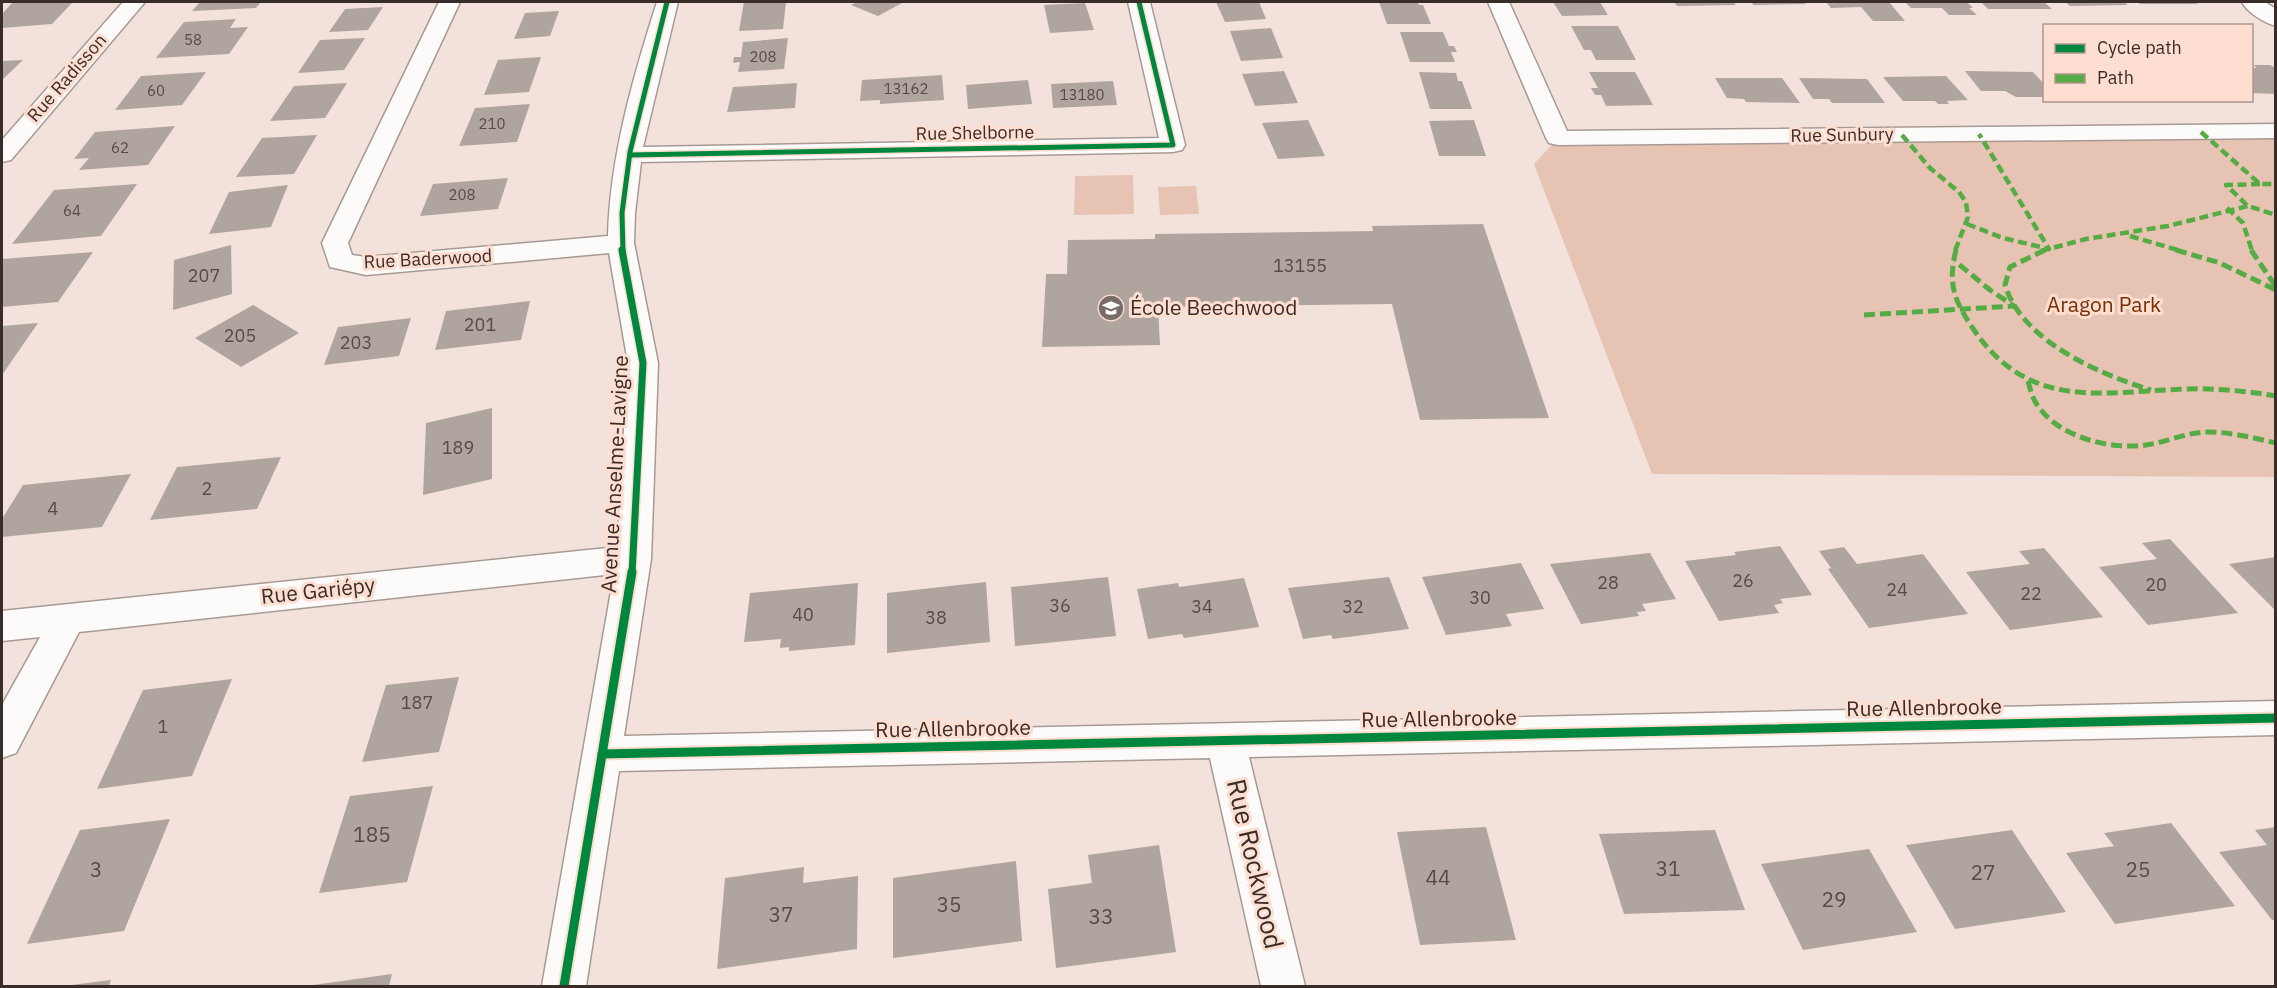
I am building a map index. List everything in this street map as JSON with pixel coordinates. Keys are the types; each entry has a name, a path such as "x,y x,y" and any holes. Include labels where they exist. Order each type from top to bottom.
{"street":[{"name":"Rue Radisson","path":"6,144 134,2"},
{"name":"Rue Baderwood","path":"449,2 335,243 340,261 366,266 621,243"},
{"name":"Avenue Anselme-Lavigne","path":"564,987 634,559 643,363 621,243 620,224 630,155 667,2"},
{"name":"Rue Shelborne","path":"630,155 1173,145 1139,2"},
{"name":"Rue Sunbury","path":"1498,2 1558,138 2276,131"},
{"path":"2252,2 2276,20"},
{"name":"Rue Gariépy","path":"2,626 576,563 634,559"},
{"path":"2,741 68,619"},
{"name":"Rue Allenbrooke","path":"602,754 2276,718"},
{"name":"Rue Rockwood","path":"1226,742 1283,987"}],"green space":[{"name":"Aragon Park","path":"2275,131 2275,477 1652,474 1534,164 1558,138"},
{"path":"1133,175 1134,214 1074,215 1075,176"},
{"path":"1196,186 1199,214 1160,215 1158,187"}],"building":[{"path":"13,2 73,2 52,24 2,28 2,14"},
{"path":"200,2 261,2 256,8 192,11"},
{"path":"744,2 786,2 783,29 739,31"},
{"path":"857,2 904,2 878,16 851,5"},
{"path":"1216,2 1259,2 1266,19 1225,22"},
{"path":"1379,2 1418,2 1419,5 1423,5 1431,24 1387,24"},
{"path":"1553,2 1600,2 1608,15 1562,16"},
{"path":"1674,2 1733,2 1736,5 1677,6"},
{"path":"1750,2 1804,2 1806,4 1754,5"},
{"path":"1826,2 1889,2 1905,21 1873,21 1861,7 1831,8"},
{"path":"1905,2 1967,2 1973,8 1969,8 1977,15 1949,15 1942,8 1911,8"},
{"path":"1981,2 2044,2 2052,9 1988,9"},
{"path":"2065,2 2123,2 2128,5 2070,6"},
{"path":"2137,2 2195,2 2198,4 2140,4"},
{"path":"1085,3 1094,30 1050,33 1044,5"},
{"path":"383,7 368,30 329,32 345,9"},
{"path":"559,11 550,36 514,39 525,13"},
{"path":"236,19 230,28 248,27 229,54 156,58 184,22"},
{"path":"1571,26 1618,26 1636,60 1596,60 1591,50 1584,50"},
{"path":"1271,28 1283,58 1241,61 1230,31"},
{"path":"1400,32 1443,32 1449,46 1454,46 1457,52 1451,52 1455,62 1410,62"},
{"path":"365,38 344,70 298,73 320,40"},
{"path":"788,38 784,69 738,72 740,62 733,63 734,57 741,57 743,42"},
{"path":"541,57 529,92 484,95 498,60"},
{"path":"23,60 2,80 2,61"},
{"path":"2253,65 2270,65 2276,68 2276,94 2253,93 2253,68 2257,68"},
{"path":"1284,71 1298,103 1255,106 1242,74"},
{"path":"1965,71 2033,72 2043,83 2043,97 2016,97 2005,91 1981,91"},
{"path":"206,72 182,105 115,110 141,76"},
{"path":"1419,72 1456,73 1458,81 1462,81 1472,109 1430,109"},
{"path":"1589,72 1635,72 1653,105 1606,106 1601,95 1595,95 1591,88 1598,88"},
{"path":"942,75 944,100 880,104 880,100 860,101 862,80"},
{"path":"1946,76 1968,100 1947,101 1949,104 1938,104 1935,101 1903,101 1883,77"},
{"path":"1715,78 1782,78 1800,103 1746,102 1744,99 1727,98"},
{"path":"1799,78 1867,79 1885,103 1832,103 1829,99 1813,99"},
{"path":"1028,80 1032,104 968,109 966,85"},
{"path":"1113,81 1117,105 1053,108 1051,84"},
{"path":"347,83 325,118 270,121 294,86"},
{"path":"797,83 795,108 727,112 733,87"},
{"path":"530,104 517,142 459,146 475,108"},
{"path":"1308,120 1325,156 1278,159 1262,123"},
{"path":"1474,120 1486,156 1439,156 1429,121"},
{"path":"175,126 148,165 79,170 89,158 74,159 95,132"},
{"path":"317,135 294,174 236,177 262,138"},
{"path":"508,178 498,209 420,216 433,184"},
{"path":"137,184 101,236 12,244 54,190"},
{"path":"288,185 271,227 209,234 229,192"},
{"path":"1483,224 1549,418 1420,420 1392,304 1158,307 1160,345 1042,347 1046,274 1067,274 1068,240 1155,239 1155,234 1373,231 1372,226"},
{"path":"231,245 232,294 173,310 174,260"},
{"path":"93,252 58,302 2,307 2,259"},
{"path":"530,301 521,340 435,350 446,311"},
{"path":"253,305 299,333 241,367 195,338"},
{"path":"411,318 399,356 324,365 338,327"},
{"path":"38,323 2,375 2,326"},
{"path":"492,408 492,479 423,495 426,423"},
{"path":"281,457 257,509 150,520 177,467"},
{"path":"131,474 102,527 2,537 2,519 23,485"},
{"path":"2170,539 2238,613 2148,625 2099,567 2157,559 2142,543"},
{"path":"1780,546 1812,595 1780,599 1783,603 1774,605 1779,613 1719,621 1685,561 1736,555 1734,552"},
{"path":"1844,547 1857,564 1923,554 1968,614 1869,628 1828,569 1831,568 1819,551"},
{"path":"2044,548 2103,617 2010,630 1966,572 2030,564 2019,551"},
{"path":"1650,553 1676,599 1642,604 1646,611 1637,612 1639,616 1581,624 1550,564"},
{"path":"2276,557 2276,609 2274,609 2229,564"},
{"path":"1521,563 1544,609 1506,614 1512,626 1446,635 1422,577"},
{"path":"1108,577 1116,636 1015,646 1011,587"},
{"path":"1389,577 1409,629 1333,639 1331,635 1303,639 1288,588"},
{"path":"1244,578 1259,627 1184,638 1182,634 1148,639 1137,589 1178,583 1179,587"},
{"path":"986,582 990,642 887,653 887,593"},
{"path":"858,583 855,645 789,651 789,647 780,648 781,639 744,642 750,593"},
{"path":"459,677 439,752 362,762 386,685"},
{"path":"232,679 192,776 97,789 143,690"},
{"path":"433,786 407,882 319,893 350,796"},
{"path":"170,819 124,931 27,944 80,830"},
{"path":"2171,823 2235,906 2115,924 2066,853 2114,846 2104,833"},
{"path":"1486,827 1516,940 1420,945 1397,832"},
{"path":"2276,827 2276,920 2272,920 2219,852 2267,845 2255,830"},
{"path":"1715,830 1745,910 1624,914 1599,834"},
{"path":"2012,830 2066,912 1955,929 1906,845"},
{"path":"1159,845 1176,952 1056,968 1048,889 1092,883 1088,855"},
{"path":"1869,849 1917,932 1803,950 1761,864"},
{"path":"1016,861 1022,941 893,958 893,878"},
{"path":"804,867 803,883 858,876 857,949 717,969 725,878"},
{"path":"392,974 389,986 313,986 313,985"},
{"path":"111,980 109,986 71,986 71,985"}],"marked path":[{"path":"2201,132 2260,184 2276,184"},
{"path":"1967,224 2003,238 2049,249 1979,134"},
{"path":"1902,135 1938,177 1954,187 1966,202 1969,213 1959,237 1952,268 1954,296 1989,352 2012,371 2037,384 2064,391 2123,393 2208,389 2276,396"},
{"path":"2260,184 2226,185 2248,206 2276,215"},
{"path":"2151,390 2109,376 2086,365 2038,331 2008,296 2005,285 2010,267 2046,249 2086,239 2168,226 2248,206"},
{"path":"2227,208 2243,223 2253,255 2276,287"},
{"path":"2130,236 2220,263 2276,290"},
{"path":"1864,315 2014,306 1990,290 1955,261"},
{"path":"2028,381 2032,397 2041,411 2053,422 2068,431 2103,443 2136,446 2208,432 2233,434 2276,443"}],"cycle path":[{"path":"564,986 634,559 643,363 621,243 622,213 636,121 667,2"},
{"path":"630,155 1173,145 1139,2"},
{"path":"602,754 2276,718"}],"place":[{"name":"École Beechwood","path":"1111,308"}]}
